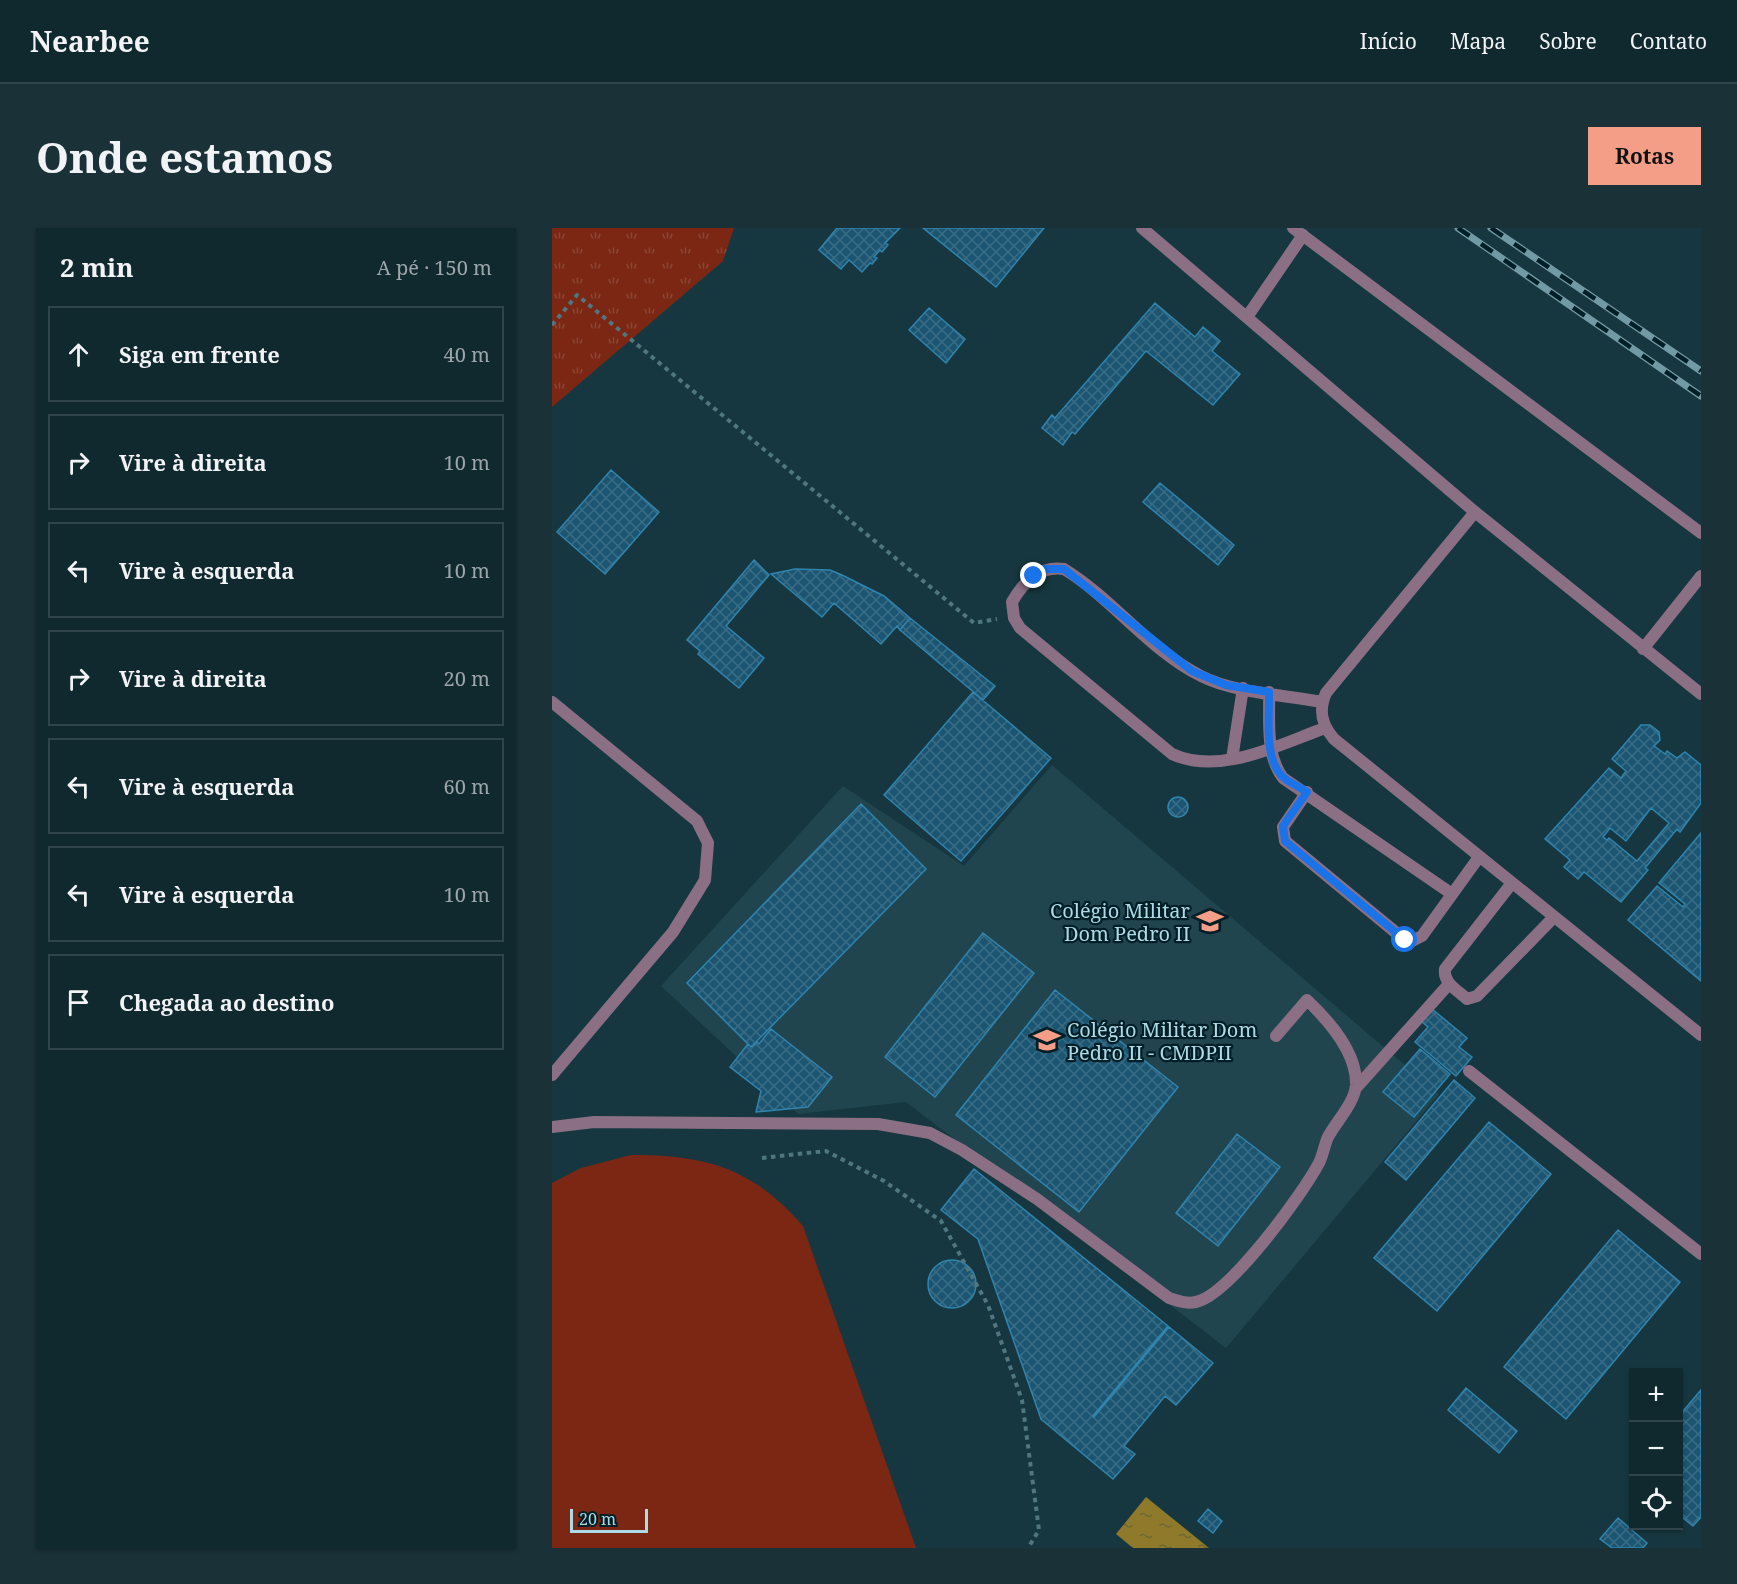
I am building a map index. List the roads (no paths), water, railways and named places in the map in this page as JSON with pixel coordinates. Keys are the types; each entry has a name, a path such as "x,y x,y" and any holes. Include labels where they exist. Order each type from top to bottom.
{"street":[{"path":"1142,228 1475,512 1701,694"},
{"path":"1247,316 1298,231 1701,532"},
{"path":"1475,512 1326,693 1322,702 1324,728 1334,739 1701,1035"},
{"path":"1322,702 1243,688 1204,678 1192,671 1064,569 1044,569 1034,576 1012,602 1013,614 1020,628 1172,754 1197,763 1232,759 1324,728"},
{"path":"1643,649 1701,576"},
{"path":"1232,759 1243,688"},
{"path":"1269,692 1270,748 1277,769 1283,778 1307,792 1452,894"},
{"path":"552,702 697,821 708,843 705,880 673,932 552,1075"},
{"path":"1307,792 1283,826 1285,841 1405,940 1422,936 1479,857"},
{"path":"1512,883 1445,969 1445,978 1449,984 1467,999 1477,996 1554,917"},
{"path":"552,1126 594,1122 878,1124 930,1133 962,1150 1037,1199 1170,1298 1185,1304 1198,1302 1215,1294 1233,1278 1310,1179 1327,1140 1356,1088 1449,984"},
{"path":"1276,1036 1307,1000 1334,1028 1355,1070 1356,1088"},
{"path":"1469,1071 1701,1254"}],"water":[{"path":"1146,1497 1209,1548 1133,1548 1116,1534"}],"railway":[{"path":"1458,228 1701,396"},
{"path":"1491,228 1701,371"}],"place":[{"name":"Colégio Militar Dom Pedro II","path":"1210,921"},
{"name":"Colégio Militar Dom Pedro II - CMDPII","path":"1047,1040"}]}
